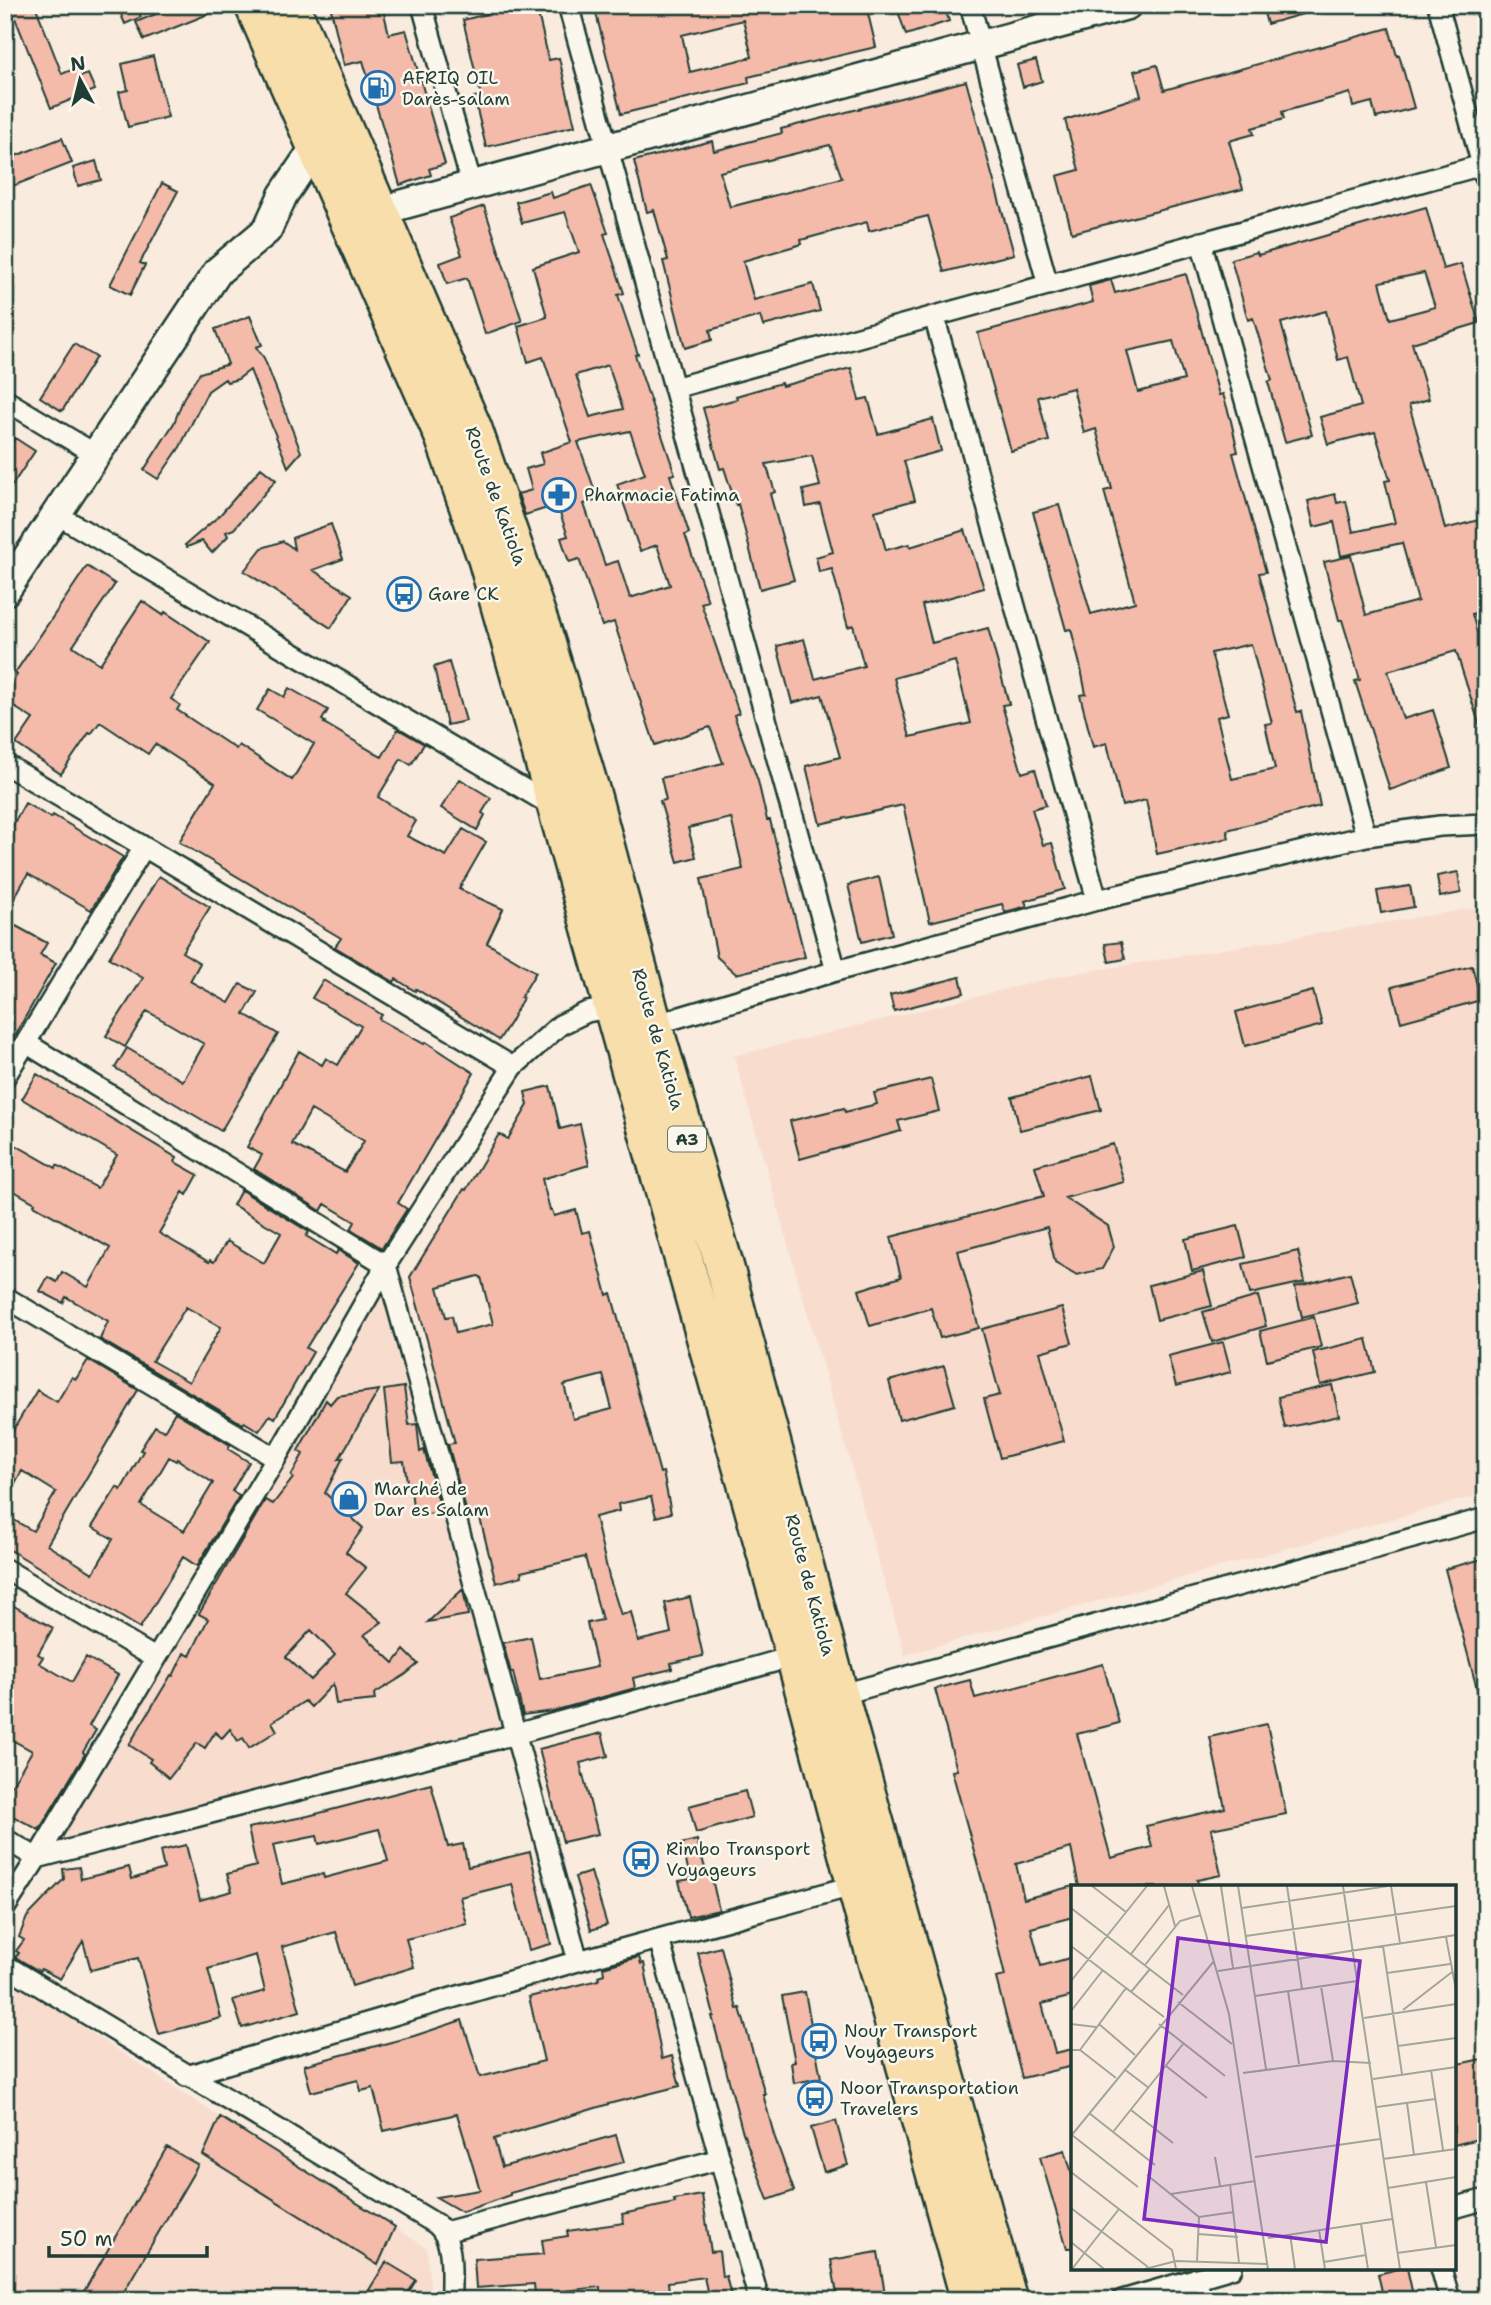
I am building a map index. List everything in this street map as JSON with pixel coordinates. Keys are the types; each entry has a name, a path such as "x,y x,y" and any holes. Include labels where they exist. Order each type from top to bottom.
{"highway":[{"name":"Route de Katiola","path":"254,5 316,146 365,217 473,429 517,553 592,796 653,1025 723,1261 839,1695 1008,2300"},
{"name":"Route de Katiola","path":"290,5 487,559 795,1656 970,2300"}],"street":[{"path":"422,5 472,186"},
{"path":"568,5 836,971"},
{"path":"970,5 1048,285"},
{"path":"365,217 1127,5"},
{"path":"674,388 1201,243 1484,171 1437,5"},
{"path":"5,591 218,271 267,230 283,195 316,146"},
{"path":"1201,243 1366,836"},
{"path":"934,316 1097,900"},
{"path":"5,400 95,454"},
{"path":"56,514 559,810"},
{"path":"5,764 513,1067"},
{"path":"653,1025 836,971 1097,900 1366,836 1440,826 1486,824"},
{"path":"5,1077 144,847"},
{"path":"5,1908 276,1458 386,1265 513,1067 560,1025 587,1012 614,1007"},
{"path":"26,1043 386,1265 578,1961"},
{"path":"5,1297 276,1458"},
{"path":"839,1695 1486,1518"},
{"path":"5,1569 155,1658"},
{"path":"5,1839 37,1858 516,1734 795,1656"},
{"path":"186,2076 578,1961 856,1885"},
{"path":"659,1939 759,2300"},
{"path":"5,1965 436,2224 445,2232 449,2246 451,2300"},
{"path":"445,2232 720,2159"},
{"path":"1456,2207 1486,2199"},
{"path":"1122,2300 1225,2270"},
{"path":"1442,2270 1450,2300"},
{"path":"1196,2278 1202,2300"}],"shaded area":[{"path":"1486,906 1486,1493 905,1655 734,1056 1060,976"},
{"name":"Marché de Dar es Salam","path":"386,1265 516,1734 37,1858"},
{"path":"5,1976 427,2248 431,2300 5,2300"}],"building":[{"path":"10,5 35,5 62,74 76,68 80,77 88,74 95,90 51,108"},
{"path":"117,5 136,5 141,17 125,24"},
{"path":"178,5 228,6 144,40 136,22"},
{"path":"330,5 382,5 389,34 406,30 445,164 429,169 431,175 400,185 363,61 344,65"},
{"path":"509,5 536,5 549,60 559,58 575,126 486,147 474,97 481,96 463,20 499,11 498,8"},
{"path":"594,5 674,5 675,9 690,5 866,5 876,47 748,77 749,83 621,114","holes":["743,20 752,57 690,72 682,35"]},
{"path":"896,5 944,5 949,21 906,35"},
{"path":"1262,5 1316,5 1317,10 1267,24"},
{"path":"1389,28 1414,108 1376,118 1372,102 1353,107 1350,93 1282,112 1284,119 1252,128 1254,134 1229,141 1243,189 1072,233 1057,176 1079,170 1065,120 1141,96 1134,71 1157,65 1164,90"},
{"path":"153,56 168,117 128,127 119,92 128,90 122,64"},
{"path":"1036,60 1042,81 1023,87 1017,65"},
{"path":"966,81 1014,254 944,272 928,216 869,231 867,222 801,240 802,244 743,261 754,300 813,284 820,311 763,326 760,316 710,330 712,340 685,348 663,261 668,260 654,210 647,212 634,161 712,141 714,151 782,133 781,129","holes":["830,145 842,178 730,207 720,172"]},
{"path":"62,138 72,163 5,189 5,160"},
{"path":"96,161 101,180 78,186 73,168"},
{"path":"162,183 178,191 140,263 145,265 130,295 110,285"},
{"path":"591,185 608,233 604,234 624,293 618,295 675,474 670,475 689,533 685,535 708,601 701,603 739,713 734,715 758,781 767,820 770,820 805,957 736,974 717,957 701,879 743,869 731,818 688,828 696,857 678,862 660,801 666,800 661,778 723,763 710,727 655,745 614,622 602,626 579,559 569,562 561,538 568,536 557,505 525,515 518,494 532,490 526,469 543,464 540,453 572,442 543,357 528,362 518,326 547,317 533,267 579,252 565,212 522,223 516,202 551,192 553,198","holes":["608,365 623,409 590,417 576,375","630,431 645,474 617,484 640,551 657,545 670,585 630,598 618,561 605,565 584,504 598,500 578,442"]},
{"path":"484,206 522,321 485,334 467,278 447,284 440,263 462,255 449,218"},
{"path":"1426,207 1443,269 1461,264 1479,323 1412,343 1429,399 1409,405 1445,529 1486,518 1486,610 1472,614 1486,672 1486,732 1482,733 1456,651 1388,671 1403,719 1433,710 1451,768 1390,790 1355,681 1360,680 1342,620 1339,620 1324,562 1351,556 1366,615 1418,601 1402,543 1341,556 1334,522 1314,527 1308,501 1335,494 1337,503 1346,501 1353,532 1395,523 1385,481 1390,480 1375,432 1328,444 1320,417 1361,406 1348,357 1338,360 1326,311 1281,323 1312,435 1285,442 1268,382 1272,380 1253,318 1248,320 1231,259 1257,252 1258,255","holes":["1424,273 1435,307 1390,319 1380,282"]},
{"path":"1186,274 1219,395 1223,394 1231,421 1238,452 1233,453 1266,572 1259,573 1297,712 1301,711 1320,806 1227,830 1229,838 1157,854 1146,800 1122,806 1107,743 1093,747 1080,695 1086,694 1071,629 1066,630 1033,512 1059,505 1091,614 1135,602 1104,491 1112,489 1096,429 1084,433 1073,388 1038,397 1049,441 1011,451 978,333 1093,302 1089,286 1111,280 1115,293","holes":["1173,341 1184,380 1138,392 1127,351","1251,644 1272,723 1265,724 1275,769 1232,779 1217,717 1228,714 1211,653"]},
{"path":"250,316 262,345 256,347 264,358 301,452 288,467 250,370 238,379 227,382 225,379 208,391 180,447 158,479 144,470 174,423 184,397 200,373 228,364 215,329"},
{"path":"74,344 96,357 62,411 40,397"},
{"path":"851,368 859,400 868,398 878,434 933,419 941,451 904,461 915,500 875,511 886,550 909,544 910,547 965,530 984,588 922,605 932,643 988,628 1009,704 1002,705 1022,773 1035,769 1046,805 1032,809 1043,845 1052,843 1065,889 1025,901 1027,906 1005,912 1002,904 930,922 903,805 820,824 806,766 840,757 822,695 792,703 777,646 804,639 815,679 864,666 853,625 848,627 832,569 819,572 816,557 833,552 820,504 806,507 803,490 820,486 812,456 766,464 775,492 770,494 794,580 760,589 738,504 736,505 724,468 720,469 703,408 781,383 782,386","holes":["955,661 971,723 910,737 894,678"]},
{"path":"15,438 35,451 5,496 5,453"},
{"path":"261,468 276,480 234,529 226,532 228,536 212,553 202,541 187,547 185,545 220,515"},
{"path":"331,524 343,559 313,570 352,595 331,628 244,571 262,548 283,541 294,549 292,538"},
{"path":"87,566 115,584 73,646 100,664 142,601 163,615 165,612 210,642 171,699 180,705 177,710 236,749 239,745 292,780 314,744 257,710 270,689 284,697 289,688 328,710 322,720 324,723 382,757 398,729 424,744 411,765 401,759 378,797 416,821 407,836 446,856 463,829 486,842 459,889 503,909 487,943 536,972 499,1040 416,989 415,991 396,979 394,982 335,947 341,938 179,842 215,783 155,744 148,754 100,722 91,734 89,733 61,774 16,744 33,719 5,701 5,693 17,675 15,673"},
{"path":"449,662 466,721 447,725 434,667"},
{"path":"460,779 491,798 482,813 485,815 477,830 441,808"},
{"path":"25,803 51,818 53,815 123,857 91,910 28,874 5,914 5,839"},
{"path":"1458,872 1461,893 1440,897 1437,876"},
{"path":"159,876 210,907 182,952 200,963 190,981 229,1003 240,984 257,992 244,1014 278,1034 221,1131 115,1068 127,1048 183,1081 204,1044 147,1011 125,1047 106,1036 143,978 109,958"},
{"path":"879,877 892,934 862,942 848,885"},
{"path":"1410,886 1414,907 1381,913 1377,891"},
{"path":"5,920 47,943 40,955 56,963 5,1053"},
{"path":"1121,942 1125,959 1109,962 1105,944"},
{"path":"1472,966 1481,1000 1401,1022 1392,987"},
{"path":"960,977 964,993 894,1011 890,995"},
{"path":"323,980 382,1015 379,1019 424,1044 426,1042 474,1073 398,1203 407,1209 382,1248 351,1229 355,1222 325,1204 321,1211 254,1169 262,1155 247,1147 299,1051 322,1065 326,1058 338,1065 361,1026 312,998","holes":["311,1110 364,1141 345,1172 292,1144"]},
{"path":"1313,991 1322,1025 1245,1046 1236,1012"},
{"path":"37,1074 177,1158 175,1162 198,1175 187,1195 183,1192 159,1233 209,1262 214,1262 227,1241 264,1263 281,1233 233,1205 241,1190 309,1232 306,1236 336,1254 338,1250 359,1263 306,1348 313,1352 275,1418 270,1415 259,1431 100,1339 108,1321 66,1297 63,1303 40,1291 48,1277 57,1282 62,1272 88,1287 110,1248 5,1186 5,1139 97,1188 117,1155 22,1099","holes":["186,1307 221,1327 189,1382 152,1361"]},
{"path":"1092,1076 1101,1110 1020,1130 1012,1097"},
{"path":"931,1079 939,1111 898,1121 901,1131 800,1159 790,1121 844,1108 845,1112 877,1104 874,1093"},
{"path":"550,1086 560,1129 580,1124 589,1165 542,1179 554,1216 576,1210 582,1233 590,1231 607,1295 611,1293 660,1473 663,1472 671,1513 656,1517 651,1497 618,1504 619,1511 595,1517 609,1577 621,1615 631,1612 638,1641 671,1633 665,1603 690,1597 703,1656 671,1663 672,1669 633,1678 635,1688 553,1711 523,1715 503,1643 531,1637 540,1679 597,1667 587,1623 602,1620 585,1557 521,1572 522,1576 496,1583 480,1518 476,1519 475,1515 468,1517 448,1444 455,1443 410,1277 499,1134 508,1139 528,1105 525,1092","holes":["481,1277 493,1324 456,1333 452,1316 446,1317 438,1287","603,1375 612,1409 573,1419 564,1385"]},
{"path":"1113,1144 1124,1182 1065,1198 1108,1226 1114,1247 1102,1269 1077,1275 1055,1262 1047,1227 958,1251 979,1328 940,1338 931,1308 870,1326 859,1290 901,1277 891,1237 1044,1196 1035,1166"},
{"path":"1238,1226 1246,1257 1192,1271 1185,1239"},
{"path":"1298,1251 1305,1282 1250,1294 1243,1264"},
{"path":"1203,1271 1212,1306 1157,1320 1149,1285"},
{"path":"1350,1273 1358,1303 1302,1317 1295,1287"},
{"path":"1258,1296 1266,1326 1212,1342 1203,1312"},
{"path":"1062,1308 1072,1343 1040,1352 1064,1441 1000,1458 984,1399 1000,1395 982,1329"},
{"path":"1314,1317 1321,1347 1267,1360 1260,1331"},
{"path":"1367,1339 1375,1372 1320,1385 1313,1352"},
{"path":"1223,1342 1231,1372 1176,1386 1168,1356"},
{"path":"88,1360 138,1390 47,1545 93,1573 113,1539 92,1527 117,1487 121,1490 155,1426 164,1431 175,1412 230,1445 228,1449 249,1462 232,1491 239,1496 197,1566 183,1557 140,1628 5,1547 5,1515 33,1531 56,1492 22,1471 5,1500 5,1428 12,1432 37,1390 57,1402 72,1377 76,1379","holes":["169,1457 176,1461 177,1459 213,1483 184,1531 141,1505"]},
{"path":"944,1366 955,1405 899,1420 889,1381"},
{"path":"1332,1385 1339,1416 1285,1428 1278,1397"},
{"path":"404,1387 409,1425 417,1424 420,1452 424,1450 442,1513 423,1514 422,1507 413,1508 404,1461 392,1462 384,1390"},
{"path":"379,1390 339,1459 343,1458 325,1493 363,1528 346,1552 366,1568 346,1593 382,1622 364,1635 394,1663 404,1650 418,1664 374,1694 375,1700 336,1704 333,1684 311,1707 305,1701 272,1722 277,1731 249,1748 243,1738 238,1741 230,1729 222,1738 215,1732 205,1748 197,1743 169,1778 149,1762 151,1759 129,1745 171,1675 173,1676 184,1653 190,1656 208,1619 199,1614 265,1500 273,1504 293,1478 291,1476 303,1454 298,1451 326,1400 330,1404 337,1396","holes":["311,1630 335,1655 311,1680 286,1657"]},
{"path":"1486,1558 1486,1703 1481,1704 1445,1569"},
{"path":"463,1589 468,1615 428,1622"},
{"path":"5,1601 53,1628 38,1654 43,1657 39,1663 72,1682 86,1657 118,1675 89,1726 96,1730 83,1752 85,1754 39,1830 5,1812 5,1781 12,1785 32,1751 5,1736"},
{"path":"1103,1664 1119,1723 1077,1734 1111,1858 1152,1847 1146,1826 1225,1808 1210,1737 1267,1724 1286,1814 1211,1829 1221,1875 1197,1880 1198,1885 1079,1885 1071,1848 1016,1864 1024,1899 1071,1887 1071,1918 1031,1928 1041,1966 1071,1958 1071,1997 1042,2004 1055,2053 1071,2049 1071,2066 1022,2078 996,1978 1005,1976 952,1771 957,1770 935,1689 970,1680 975,1698"},
{"path":"602,1733 608,1756 580,1763 598,1834 563,1842 539,1749"},
{"path":"431,1784 448,1847 463,1844 468,1867 530,1852 551,1944 529,1950 512,1884 460,1897 467,1924 406,1939 414,1967 352,1986 336,1932 282,1947 300,2011 242,2028 233,2000 265,1991 256,1955 208,1969 221,2018 159,2034 138,1958 91,1970 83,1941 60,1979 15,1957 24,1940 19,1937 27,1917 64,1879 63,1869 79,1867 81,1879 129,1867 132,1879 164,1869 160,1851 186,1845 200,1900 232,1891 227,1874 256,1866 248,1828 308,1816","holes":["379,1829 388,1861 324,1878 323,1874 282,1884 273,1845 317,1836 319,1844"]},
{"path":"745,1791 752,1817 696,1833 689,1806"},
{"path":"697,1840 707,1875 711,1874 719,1910 688,1917 679,1881 691,1879 681,1844"},
{"path":"591,1872 607,1925 591,1930 575,1877"},
{"path":"721,1947 737,2009 740,2008 765,2094 774,2135 794,2191 768,2200 742,2130 698,1953"},
{"path":"639,1957 641,1964 644,1963 662,2059 672,2056 680,2086 612,2103 494,2139 502,2167 616,2135 624,2162 510,2193 462,2212 436,2197 480,2190 457,2114 384,2131 373,2088 361,2091 358,2080 311,2092 304,2065 414,2036 462,2020 480,2077 544,2061 529,1997 599,1980 598,1976 604,1974 603,1967"},
{"path":"805,1992 821,2078 794,2083 791,2063 795,2062 782,1996"},
{"path":"1486,2058 1486,2137 1456,2144 1456,2065"},
{"path":"220,2117 395,2227 378,2265 203,2155"},
{"path":"836,2121 848,2165 824,2172 811,2128"},
{"path":"167,2147 198,2165 119,2300 79,2300"},
{"path":"1065,2150 1071,2170 1071,2248 1067,2248 1040,2157"},
{"path":"702,2195 711,2252 719,2251 722,2277 726,2276 732,2300 709,2300 704,2277 668,2282 670,2300 600,2300 600,2287 535,2294 534,2284 476,2288 474,2259 544,2254 542,2240 568,2236 567,2231 624,2223 622,2214"},
{"path":"878,2252 886,2300 838,2300 831,2260"},
{"path":"386,2262 416,2280 404,2300 363,2300"},
{"path":"1407,2270 1414,2300 1384,2300 1378,2274"}],"place":[{"name":"AFRIQ OIL Darès-salam","path":"378,88"},
{"name":"Pharmacie Fatima","path":"559,495"},
{"name":"Gare CK","path":"404,594"},
{"name":"Marché de Dar es Salam","path":"349,1499"},
{"name":"Rimbo Transport Voyageurs","path":"641,1859"},
{"name":"Nour Transport Voyageurs","path":"819,2041"},
{"name":"Noor Transportation Travelers","path":"815,2098"}]}
